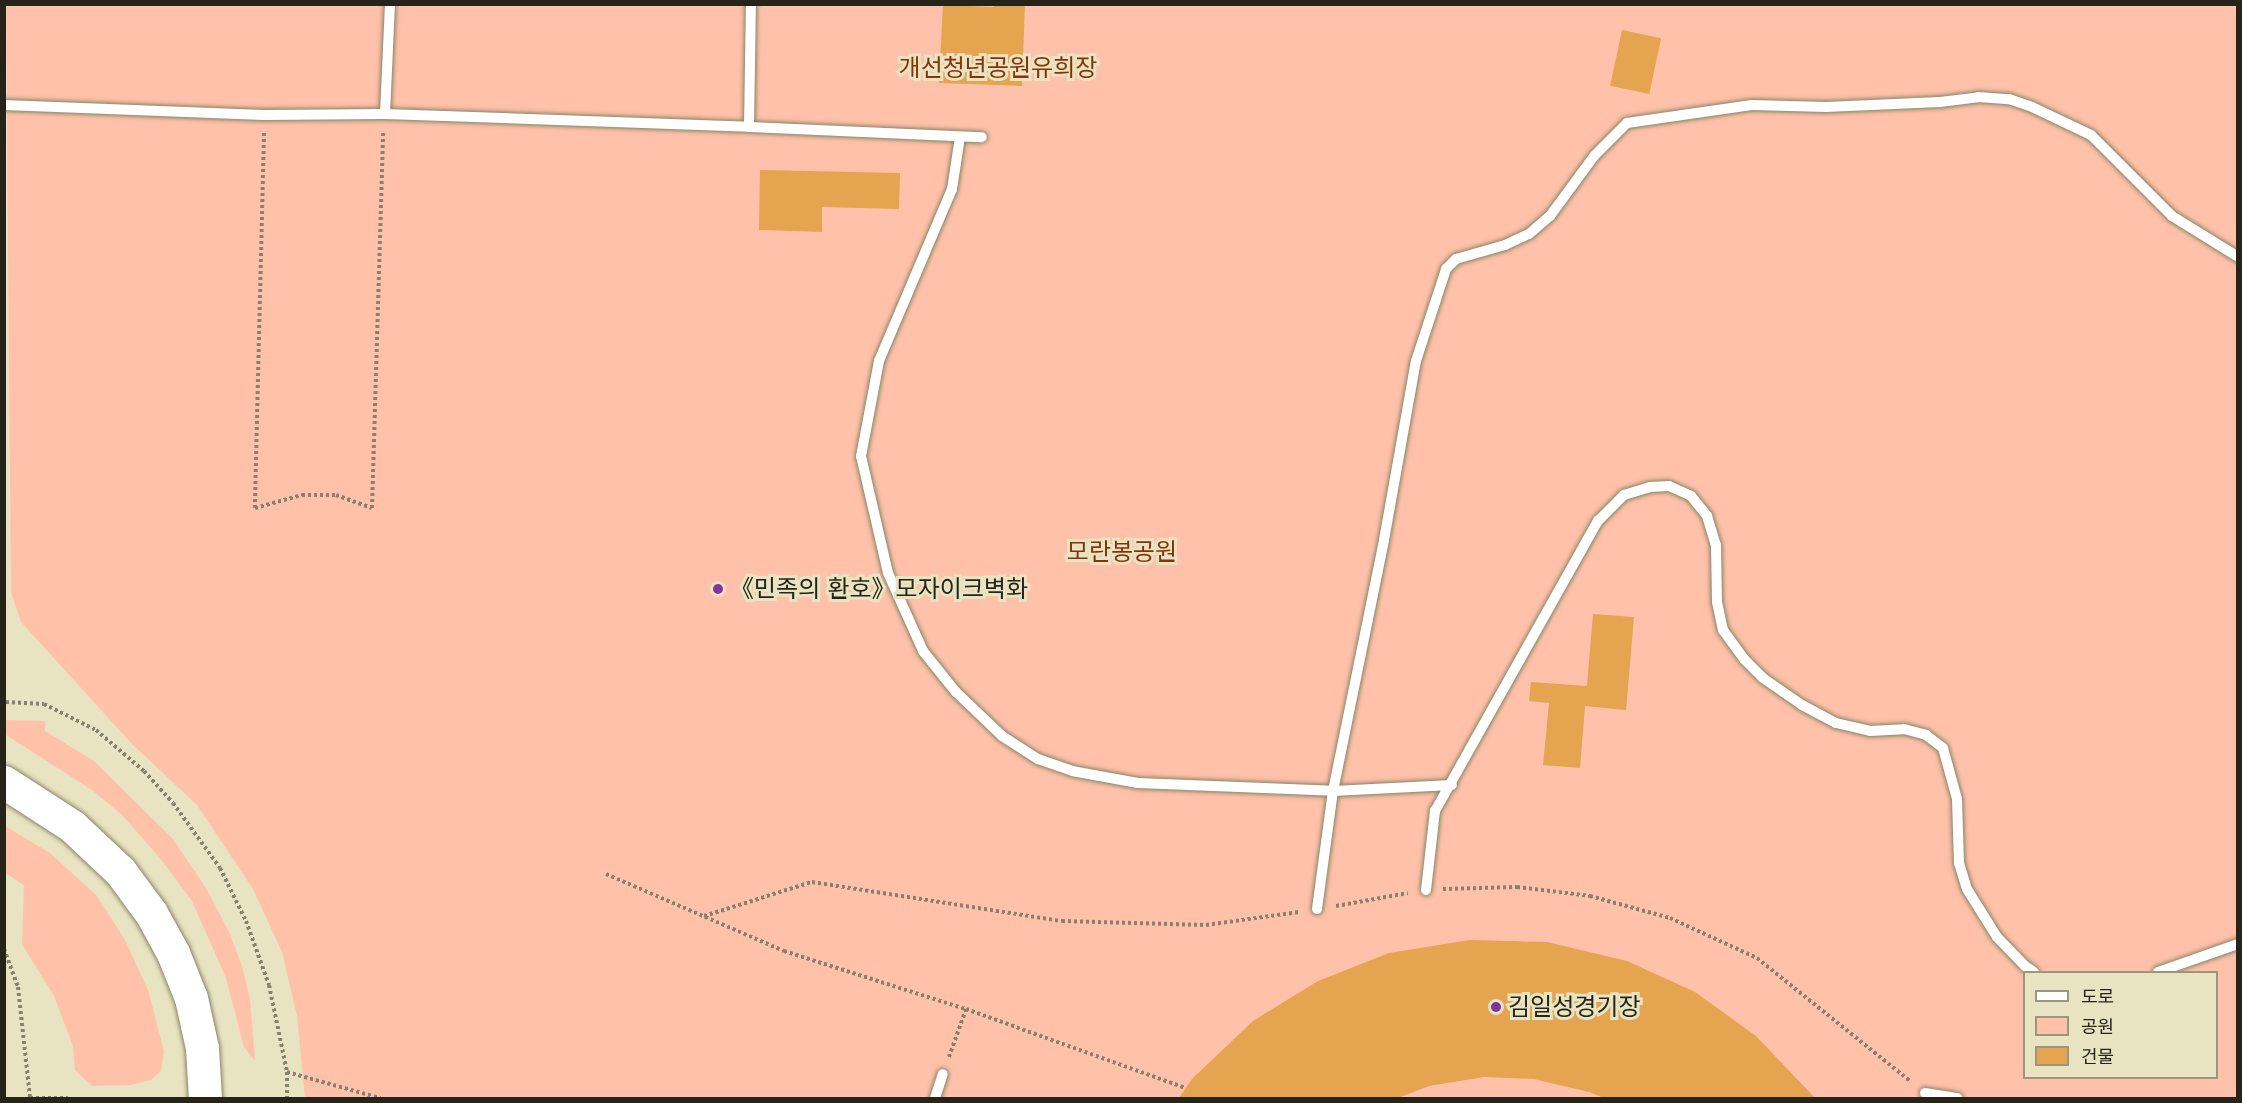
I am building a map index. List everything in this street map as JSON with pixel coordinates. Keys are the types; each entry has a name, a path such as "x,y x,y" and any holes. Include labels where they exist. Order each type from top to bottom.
{"main road":[{"path":"4,782 72,826 120,871 151,913 174,953 190,998 202,1048 205,1098"}],"lane":[{"path":"385,114 390,4"},
{"path":"749,127 751,4"},
{"path":"1317,909 1333,791 1384,540 1416,361 1446,269 1456,259 1505,245 1529,234 1550,216 1594,156 1628,123 1752,105 1826,107 1940,102 1978,97 2009,99 2032,107 2091,135 2172,216 2238,257"},
{"path":"4,105 264,115 385,114 982,137"},
{"path":"960,137 952,189 879,361 861,456 888,573 923,651 956,692 1002,736 1038,759 1072,771 1138,783 1333,791 1452,785"},
{"path":"1426,890 1435,811 1452,785 1598,521 1624,495 1650,487 1669,486 1691,496 1707,516 1716,545 1717,602 1724,630 1744,659 1763,678 1802,705 1836,723 1870,731 1904,729 1926,735 1943,748 1957,799 1959,862 1967,889 1998,937 2032,971"},
{"path":"2161,971 2238,944"},
{"path":"935,1098 943,1074"},
{"path":"1925,1093 1958,1098"}],"path":[{"path":"264,115 265,172 255,508 302,495 336,495 372,508 385,114"},
{"path":"6,702 44,704 96,730 144,771 173,803 220,868 246,921 269,985 286,1072 287,1098"},
{"path":"606,874 784,951 966,1009 1185,1088"},
{"path":"704,916 812,882 1062,921 1206,925 1426,890 1517,887 1590,896 1670,918 1756,958 1820,1006 1925,1093"},
{"path":"4,950 18,987 30,1098 68,1098"},
{"path":"943,1074 966,1009"},
{"path":"286,1072 380,1098"}],"green space":[{"name":"모란봉공원","path":"6,5 2237,5 2237,1098 305,1098 297,1016 282,952 253,889 197,805 132,744 21,622 11,592"},
{"path":"5,720 45,721 45,731 94,761 173,839 206,888 230,934 242,966 250,999 255,1061 244,1047 226,978 192,901 160,858 121,814 92,790 6,735"},
{"path":"5,826 50,853 97,896 125,940 148,990 164,1051 161,1071 151,1080 131,1085 92,1086 75,1070 73,1046 54,996 22,944 24,885 5,873"}],"building":[{"path":"994,4 1025,4 1022,86 939,83 943,5 994,7"},
{"path":"1622,30 1661,38 1649,94 1610,86"},
{"path":"760,170 900,173 899,209 822,207 822,232 759,230"},
{"path":"1593,614 1634,617 1626,710 1585,706 1580,768 1543,765 1549,703 1529,701 1531,682 1587,686"},
{"name":"김일성경기장","path":"1470,940 1547,942 1627,961 1695,992 1756,1036 1815,1098 1604,1098 1589,1092 1534,1079 1484,1077 1429,1086 1398,1098 1179,1098 1192,1079 1253,1021 1318,981 1389,953"}],"place":[{"name":"《민족의 환호》모자이크벽화","path":"718,589"},
{"name":"김일성경기장","path":"1496,1007"}],"park label":[{"name":"개선청년공원유희장","path":"998,68"}]}
